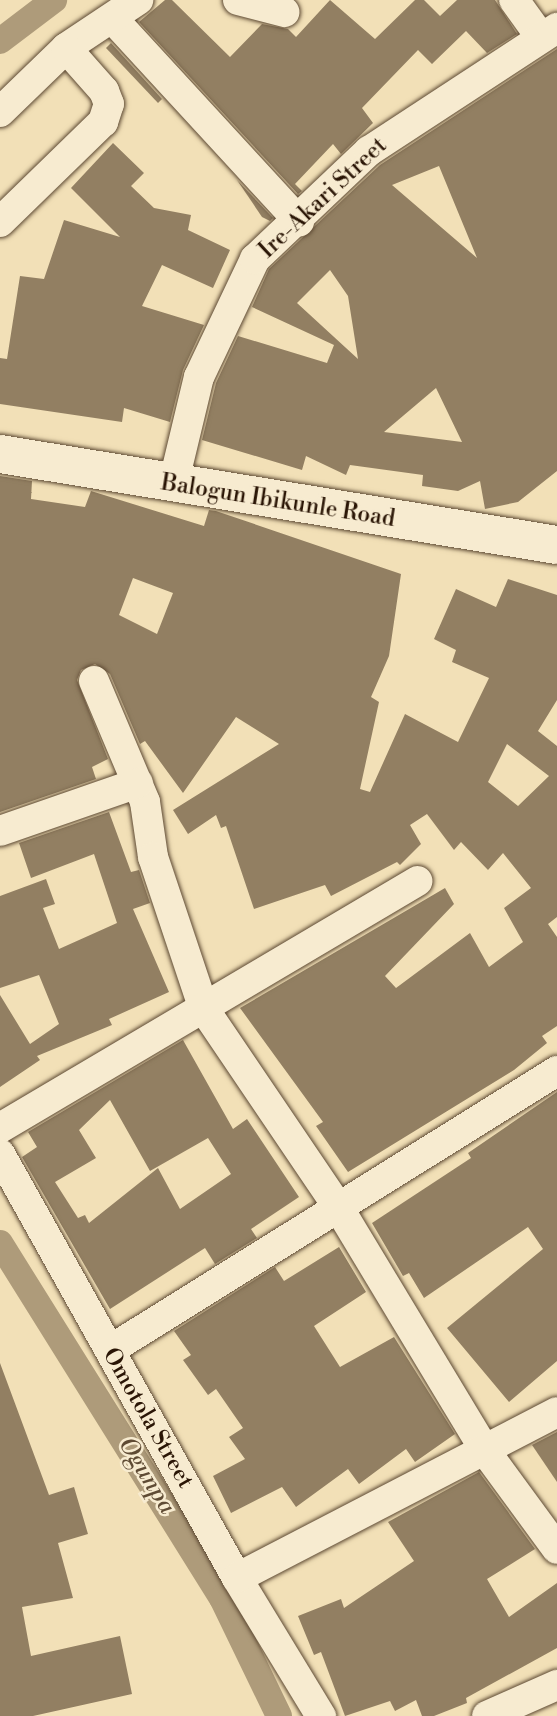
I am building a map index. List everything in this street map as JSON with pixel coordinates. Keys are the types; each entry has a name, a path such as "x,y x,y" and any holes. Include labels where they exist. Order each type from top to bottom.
{"street":[{"path":"0,112 66,48 138,0"},
{"path":"238,0 284,12"},
{"path":"514,0 549,32"},
{"path":"113,19 299,221"},
{"name":"Ire-Akari Street","path":"173,485 199,377 255,259 299,221 369,151 549,32"},
{"path":"0,222 103,122 109,104 104,91 66,48"},
{"name":"Balogun Ibikunle Road","path":"0,454 173,485 556,544"},
{"path":"94,681 138,783 153,857 204,1009 340,1210 486,1452 557,1549"},
{"path":"0,831 138,783"},
{"path":"0,1128 417,881"},
{"path":"110,1350 340,1210 557,1071"},
{"name":"Omotola Street","path":"0,1154 237,1578 321,1716"},
{"path":"237,1578 486,1452 557,1412"},
{"path":"487,1716 557,1685"}],"building":[{"path":"165,0 172,0 230,57 262,24 288,29 296,37 330,0 375,39 415,0 424,0 440,16 457,0 495,0 517,34 487,53 466,31 432,64 418,50 362,108 373,123 341,154 333,144 295,184 302,191 298,194 139,22"},
{"path":"111,43 162,99 158,103 106,48"},
{"path":"557,49 557,471 518,502 485,509 480,481 458,491 422,486 423,475 350,465 346,475 306,456 302,470 202,440 216,383 238,336 327,363 334,345 252,307 269,269 380,165","holes":["439,166 477,258 392,185","330,270 348,296 358,359 297,303","436,388 462,442 384,432"]},
{"path":"113,143 144,173 131,186 154,208 191,215 188,230 230,250 213,288 162,265 142,306 204,325 183,370 170,422 124,408 122,422 0,404 0,358 7,359 20,276 44,279 64,220 120,237 71,188"},
{"path":"237,180 273,218 270,221 262,217"},
{"path":"0,476 32,481 31,499 85,507 91,491 204,526 209,510 216,511 401,574 389,656 371,697 379,702 360,789 370,792 405,714 458,742 489,678 452,662 456,650 434,639 456,589 496,607 508,579 557,595 557,700 538,731 557,746 557,917 548,924 557,937 557,1026 542,1036 547,1043 514,1070 348,1172 316,1126 323,1122 240,1008 445,888 454,904 385,976 396,988 470,933 489,967 523,942 504,908 531,888 503,853 488,870 461,842 454,850 427,814 410,825 421,844 400,865 397,862 331,896 325,885 254,909 226,826 221,828 216,815 188,834 173,810 279,744 236,717 183,793 145,741 140,744 110,674 95,664 81,670 77,680 108,759 92,767 96,779 0,812","holes":["133,578 173,593 157,634 119,615","507,744 549,776 518,806 488,782"]},
{"path":"109,812 131,872 139,870 150,903 133,909 169,992 109,1019 112,1025 37,1056 40,1060 0,1087 0,995 30,1044 59,1024 39,975 0,988 0,896 46,879 55,904 43,908 59,949 117,923 94,854 31,878 19,843"},
{"path":"183,1040 233,1129 247,1119 299,1197 251,1229 257,1238 215,1264 205,1248 110,1309 22,1157 37,1147 28,1132","holes":["110,1100 150,1171 208,1138 231,1174 180,1209 158,1168 89,1223 85,1215 78,1218 55,1182 96,1158 79,1130"]},
{"path":"557,1092 557,1361 509,1402 447,1328 543,1249 528,1227 424,1298 409,1273 403,1276 372,1223 471,1158 468,1153"},
{"path":"339,1247 366,1292 314,1326 340,1367 394,1337 455,1434 415,1462 406,1449 359,1484 348,1469 296,1507 282,1487 231,1513 213,1476 245,1459 229,1437 243,1428 216,1389 208,1395 183,1360 191,1355 174,1331 275,1267 284,1281"},
{"path":"0,1363 49,1495 74,1487 88,1534 58,1543 73,1598 22,1607 31,1656 120,1636 132,1694 33,1716 0,1716"},
{"path":"557,1432 557,1482 532,1445"},
{"path":"479,1472 535,1549 487,1579 509,1617 557,1583 557,1648 466,1698 467,1703 434,1716 422,1716 416,1700 395,1711 390,1701 345,1716 321,1652 314,1655 298,1616 341,1599 344,1608 414,1561 388,1522"}],"waterway":[{"name":"Ogunpa","path":"0,41 54,0"},
{"name":"Ogunpa","path":"0,1243 222,1598 279,1716"}]}
